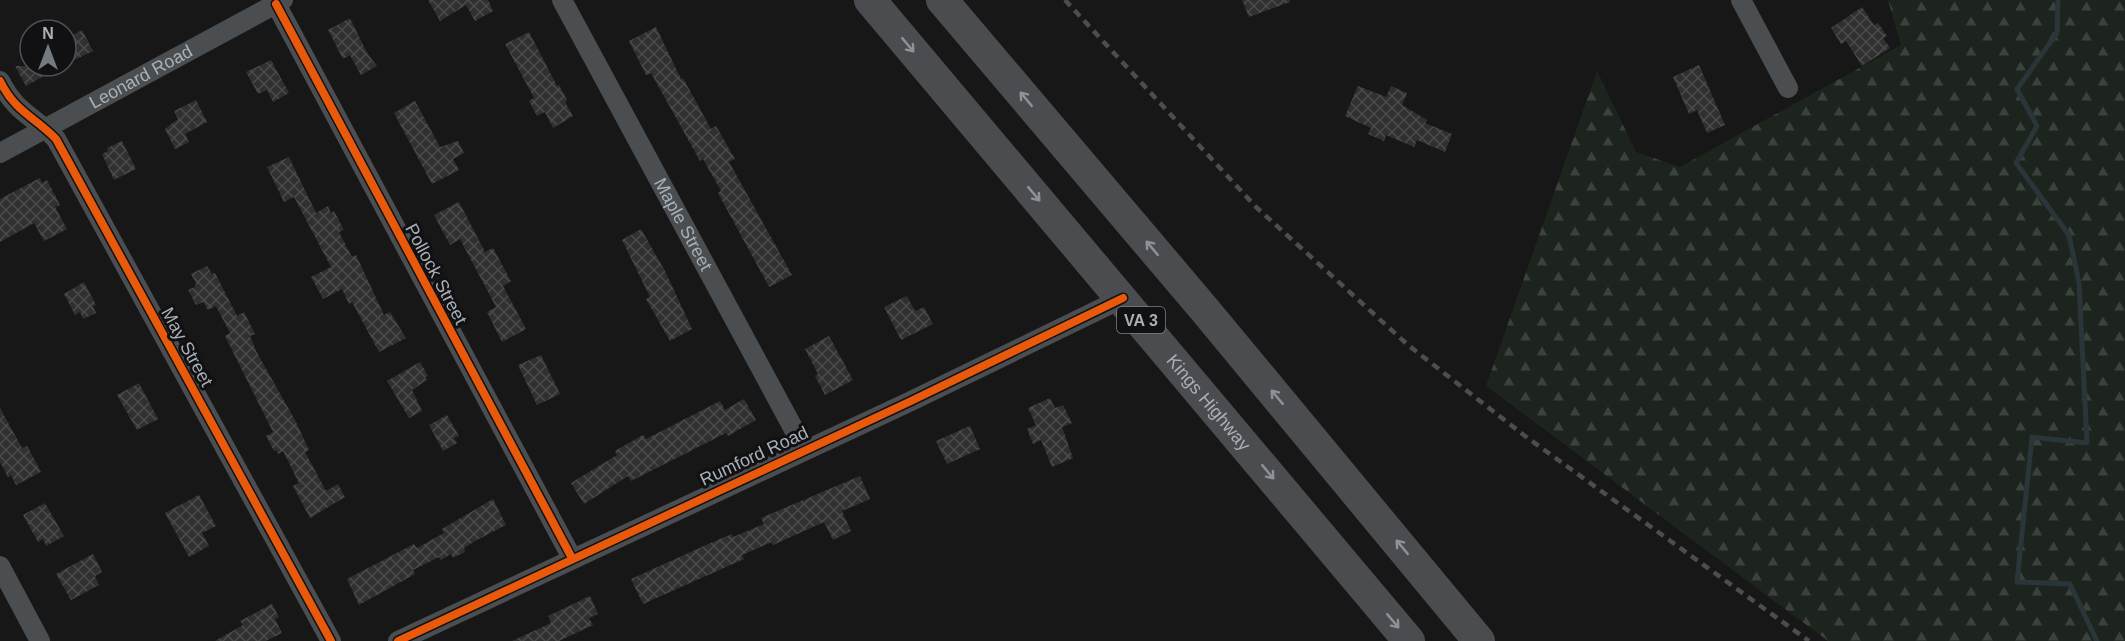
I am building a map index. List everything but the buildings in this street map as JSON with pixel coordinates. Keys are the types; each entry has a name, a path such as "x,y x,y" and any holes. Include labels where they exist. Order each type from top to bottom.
{"highway":[{"name":"Kings Highway","path":"870,0 1123,298 1409,641"},
{"path":"942,0 1211,318 1479,641"}],"street":[{"name":"Maple Street","path":"562,0 805,450"},
{"path":"1741,0 1788,88"},
{"name":"Leonard Road","path":"0,153 279,2"},
{"name":"Pollock Street","path":"279,2 572,558"},
{"name":"May Street","path":"0,81 11,102 56,139 331,641"},
{"name":"Rumford Road","path":"398,641 1123,298"},
{"path":"0,566 40,641"}],"green space":[{"path":"1888,0 2125,0 2125,641 1828,641 1486,386 1597,71 1636,152 1680,167 1901,45"}],"waterway":[{"path":"2058,0 2057,33 2017,89 2037,126 2016,163 2069,235 2079,283 2087,443 2032,437 2017,582 2070,584 2097,641"}],"railway":[{"path":"1065,0 1256,207 1408,345 1525,436 1809,641"}],"cycle path":[{"path":"276,4 572,558"},
{"path":"0,81 12,100 56,139 331,641"},
{"path":"398,641 909,402 1123,298"}]}
